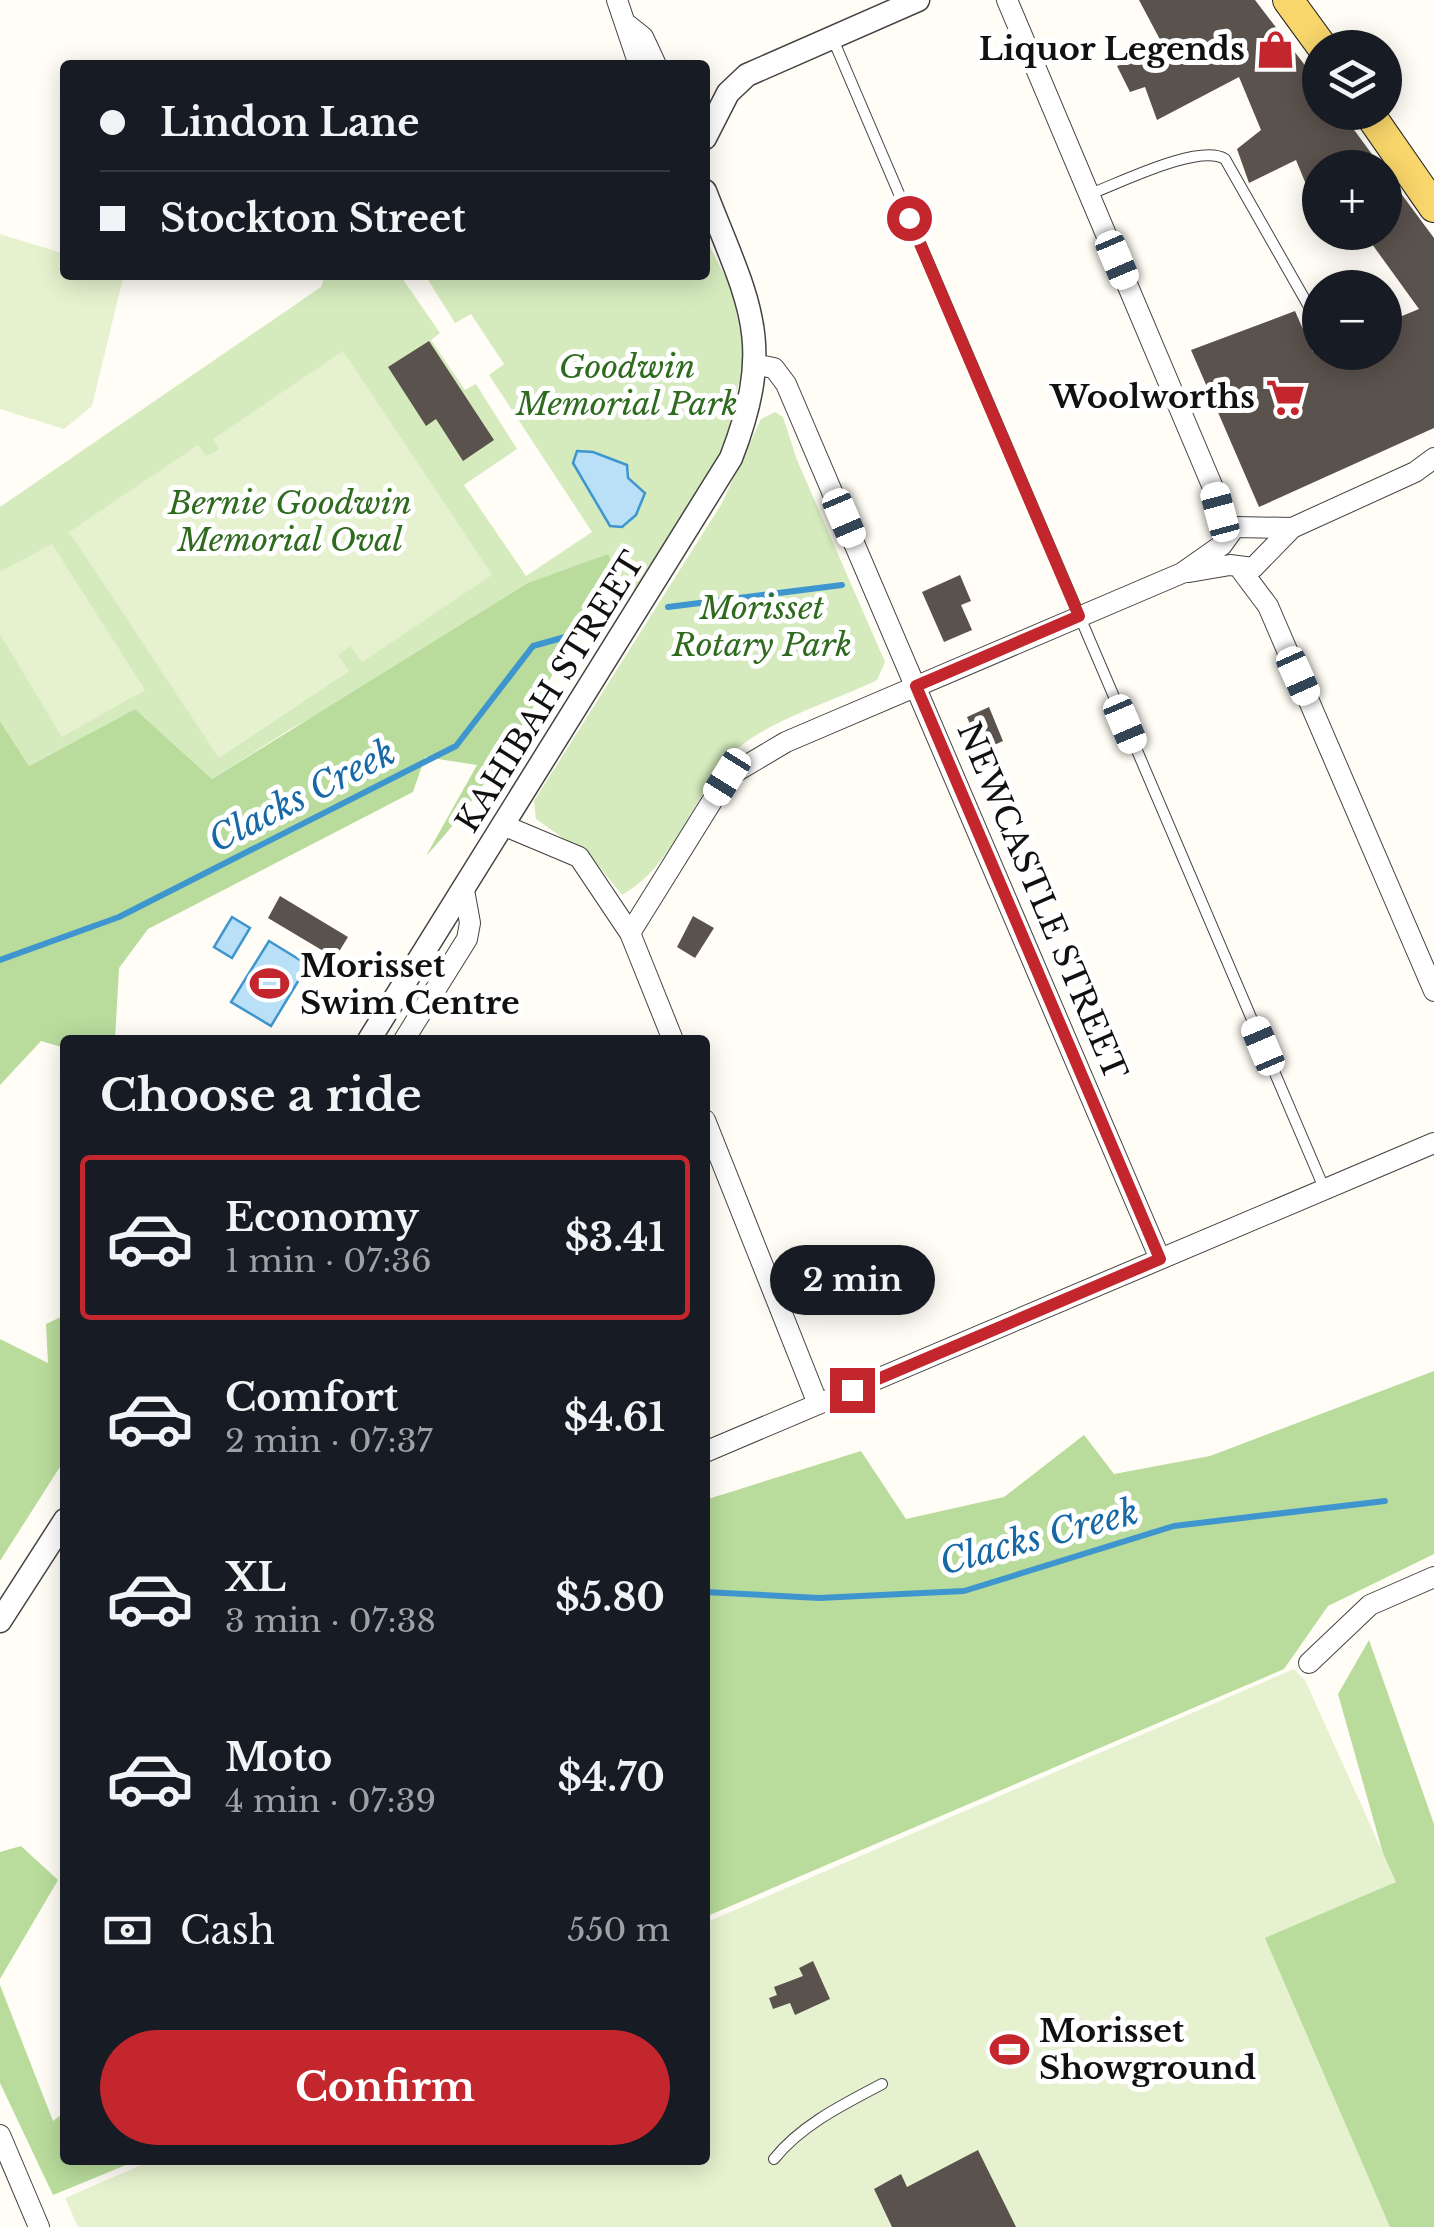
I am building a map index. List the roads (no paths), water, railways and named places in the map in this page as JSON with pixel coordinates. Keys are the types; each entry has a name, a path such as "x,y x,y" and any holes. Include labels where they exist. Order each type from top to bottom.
{"main road":[{"path":"1288,0 1310,30"},
{"path":"1381,130 1434,207"},
{"path":"1390,130 1434,184"}],"street":[{"path":"617,0 637,60"},
{"path":"711,108 737,82 918,0"},
{"path":"1007,0 1214,490 1224,539 1236,568 1268,606 1434,991"},
{"path":"628,25 643,37 654,60"},
{"path":"710,204 745,296 758,365"},
{"name":"NEWCASTLE STREET","path":"758,365 774,368 786,384 1160,1259"},
{"name":"KAHIBAH STREET","path":"372,1035 722,478 746,417 758,365"},
{"path":"1182,573 1236,568 1264,555 1292,528 1424,472 1434,458"},
{"path":"1214,490 1251,527 1264,555 1268,606"},
{"path":"630,932 727,777 786,742 1182,573 1224,539 1251,527 1292,528"},
{"path":"505,826 579,856 630,932 671,1035"},
{"path":"407,1035 467,938 470,923 464,890"},
{"path":"710,1133 818,1404"},
{"path":"710,1450 1434,1143"},
{"path":"0,1621 60,1528"},
{"path":"1309,1663 1370,1605 1434,1577"},
{"path":"0,2135 39,2227"}],"lane":[{"path":"832,37 1324,1190"},
{"path":"1089,195 1198,154 1218,154 1225,159 1302,294"},
{"path":"774,2159 834,2110 882,2084"}],"water":[{"path":"577,451 593,452 627,465 628,478 645,493 636,515 622,527 610,526 573,463"},
{"path":"232,917 250,928 232,958 214,947"},
{"name":"Morisset Swim Centre","path":"269,941 308,965 271,1026 231,1002"}],"waterway":[{"name":"Clacks Creek","path":"668,607 842,585"},
{"name":"Clacks Creek","path":"0,960 119,917 456,746 533,646 590,630"},
{"name":"Clacks Creek","path":"710,1592 819,1598 964,1591 1174,1526 1385,1501"}],"place":[{"name":"Liquor Legends","path":"1275,49"},
{"name":"Woolworths","path":"1285,397"},
{"name":"Morisset Swim Centre","path":"270,984"},
{"name":"Morisset Showground","path":"1009,2049"}],"park label":[{"name":"Goodwin Memorial Park","path":"627,386"},
{"name":"Bernie Goodwin Memorial Oval","path":"290,522"},
{"name":"Morisset Rotary Park","path":"762,626"}]}
